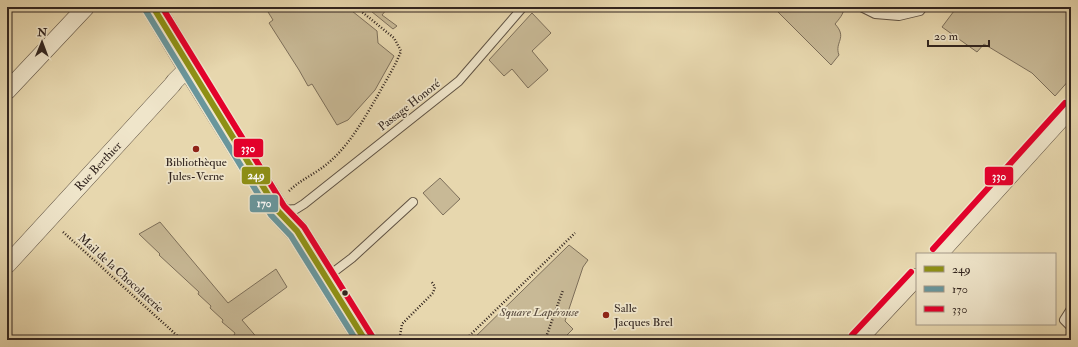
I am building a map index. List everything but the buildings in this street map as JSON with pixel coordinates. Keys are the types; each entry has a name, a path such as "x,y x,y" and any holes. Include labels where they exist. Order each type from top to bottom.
{"main road":[{"path":"153,7 189,67 287,210 297,231 365,340"},
{"path":"287,210 287,237 349,340"}],"street":[{"path":"7,91 86,7"},
{"name":"Rue Berthier","path":"7,265 189,67"},
{"path":"940,253 1071,108"},
{"path":"858,340 916,278"}],"lane":[{"name":"Passage Honoré","path":"287,210 309,200 459,81 523,7"},
{"path":"861,7 875,14 899,16 920,11 923,7"},
{"path":"326,277 352,258 413,202"},
{"path":"1071,309 1064,320 1071,327"}],"path":[{"path":"288,191 326,165 344,147 366,116 397,62 401,51 394,38 356,7"},
{"name":"Mail de la Chocolaterie","path":"49,219 182,340"},
{"path":"465,340 575,233"},
{"path":"403,340 400,336 402,324 433,293 435,286 432,281"},
{"path":"545,340 563,290"}],"green space":[{"path":"265,7 347,7 377,31 378,43 394,56 375,90 348,120 337,125 312,84 308,86 269,23 273,20"},
{"path":"366,7 384,7 387,9 382,15 397,26 393,29"},
{"path":"773,7 844,7 840,18 835,24 839,29 841,37 838,47 839,55 831,65"},
{"path":"957,7 1071,7 1071,78 1055,96 1032,73 984,44 977,52 942,27"},
{"path":"532,13 551,33 532,51 548,70 528,88 512,69 504,76 489,60"},
{"path":"440,178 460,199 443,215 423,193"},
{"path":"160,222 228,303 276,269 287,287 242,320 259,340 240,340 234,335 235,333 222,322 223,320 210,308 211,306 198,294 199,292 139,234"},
{"name":"Square Lapérouse","path":"569,245 588,260 583,267 565,321 573,329 565,337 568,340 558,340 556,338 555,340 472,340"}],"transit line":[{"name":"249","path":"153,7 278,211 297,231 365,340"},
{"name":"330","path":"162,7 284,206 304,227 372,336"},
{"name":"170","path":"146,11 271,215 291,236 356,340"},
{"name":"330","path":"933,249 1065,103"},
{"name":"330","path":"852,335 911,272"}],"place":[{"name":"Bibliothèque Jules-Verne","path":"196,149"},
{"name":"Salle Jacques Brel","path":"606,315"}]}
